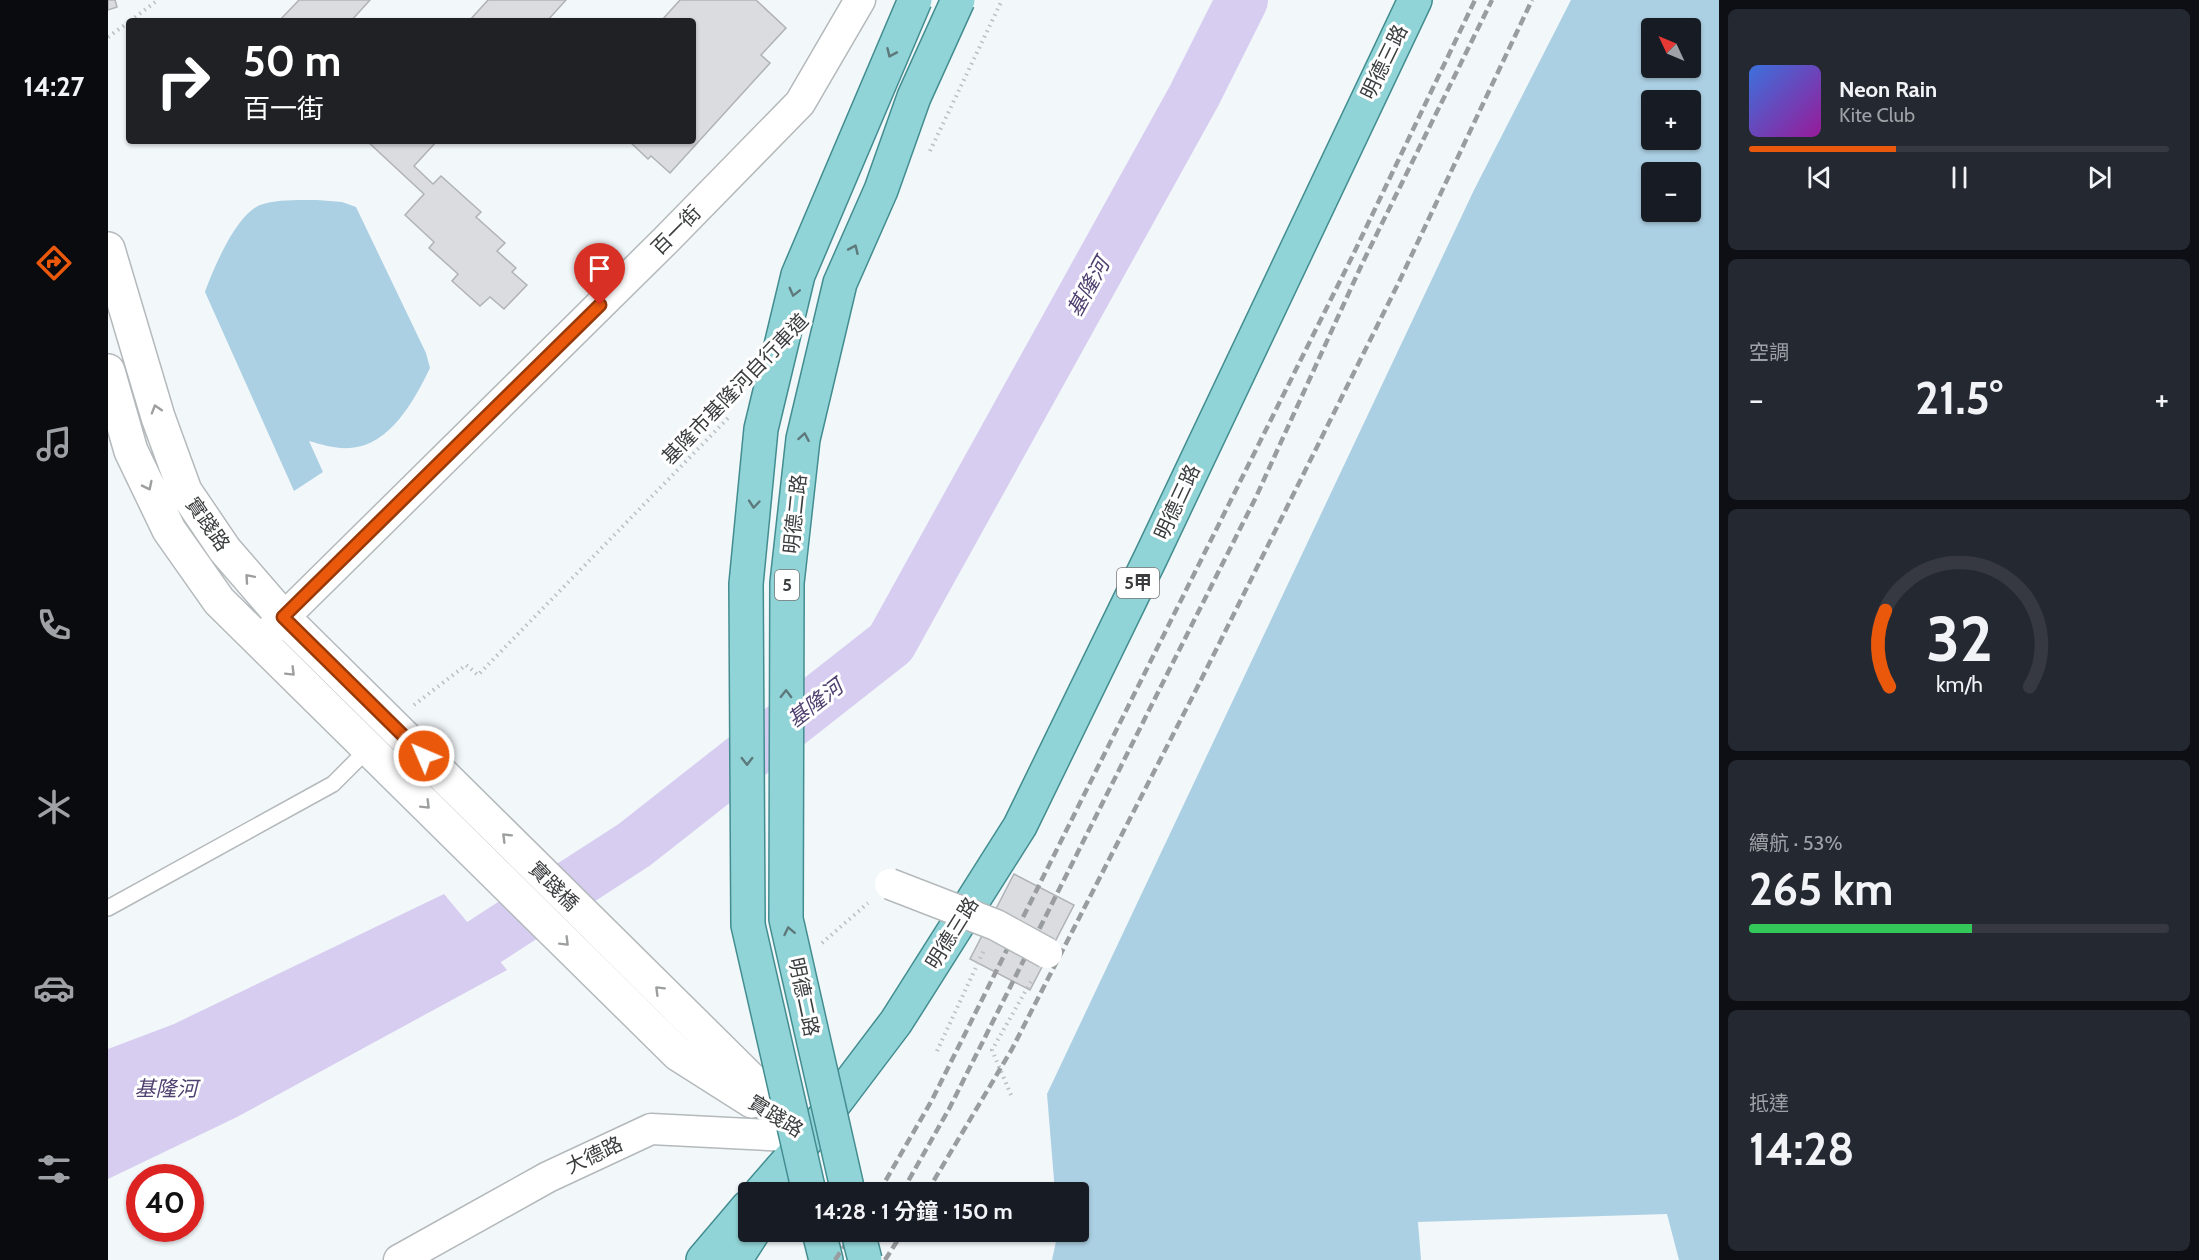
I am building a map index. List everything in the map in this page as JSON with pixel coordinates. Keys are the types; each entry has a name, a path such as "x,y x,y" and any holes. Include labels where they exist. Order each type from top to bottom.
{"main road":[{"name":"明德二路","path":"807,1182 748,925 746,584 761,429 798,275 915,0"},
{"name":"明德二路","path":"846,1182 786,918 787,584 803,439 840,283 880,190 914,97 958,0"},
{"name":"明德三路","path":"770,1182 809,1137 896,1022 1020,826 1151,557 1415,0"},
{"name":"明德三路","path":"782,1182 809,1137"},
{"path":"703,1260 738,1219"},
{"path":"735,1260 747,1242"},
{"path":"822,1242 826,1260"},
{"path":"860,1242 865,1260"}],"street":[{"name":"百一街","path":"260,641 666,240 800,104 860,0"},
{"name":"實踐路","path":"108,249 158,417 185,491 225,550 283,617 408,740"},
{"name":"實踐路","path":"108,372 131,451 169,530 219,601 377,756"},
{"name":"實踐橋","path":"408,740 689,1043"},
{"name":"實踐橋","path":"377,756 689,1043"},
{"path":"890,884 996,925 1047,953"},
{"name":"實踐路","path":"689,1043 809,1137"},
{"name":"大德路","path":"399,1260 548,1177 651,1129 809,1137"}],"lane":[{"path":"108,908 333,784 377,756"}],"path":[{"path":"133,18 158,0"},
{"path":"926,161 1002,0"},
{"path":"108,37 126,23"},
{"name":"基隆市基隆河自行車道","path":"411,708 466,665 478,675 737,409"},
{"path":"821,944 890,884"},
{"path":"937,1052 996,925"},
{"path":"1011,1095 992,1050 1047,953"}],"shaded area":[{"path":"1571,0 1719,0 1719,1260 1679,1260 1667,1214 1418,1222 1421,1260 1052,1260 1056,1242 1089,1242 1089,1182 1054,1182 1047,1094 1474,190"},
{"path":"317,200 342,202 356,207 426,353 430,368 409,406 389,430 377,439 350,448 309,441 323,472 294,491 205,292 234,231 251,211 260,205 274,202"}],"water":[{"name":"基隆河","path":"444,894 507,970 237,1117 139,1164 126,1164 126,1170 108,1179 108,1049 174,1024"}],"building":[{"path":"108,0 115,0 117,7 108,10"},
{"path":"299,0 370,0 354,18 282,18"},
{"path":"488,0 566,0 550,18 472,18"},
{"path":"680,0 756,0 786,28 761,55 770,63 670,173 651,156 648,159 632,144 696,144 696,18 664,18"},
{"path":"370,144 434,144 414,166 433,184 441,176 481,212 476,217 505,243 497,251 516,268 512,272 527,285 504,309 490,297 480,306 452,281 458,274 429,248 434,242 405,215 424,194"},
{"path":"1014,874 1074,905 1030,990 970,959"}],"waterway":[{"name":"基隆河","path":"424,981 634,845 891,643 1194,96 1242,0"}],"railway":[{"path":"885,1182 932,1100 1352,257 1475,0"},
{"path":"908,1182 949,1109 1256,497 1362,264 1492,0"},
{"path":"933,1182 1012,1049 1201,680 1398,284 1532,0"},
{"path":"835,1260 847,1242"},
{"path":"858,1260 870,1242"},
{"path":"885,1260 897,1242"}],"route":[{"path":"424,756 283,617 600,305"}]}
